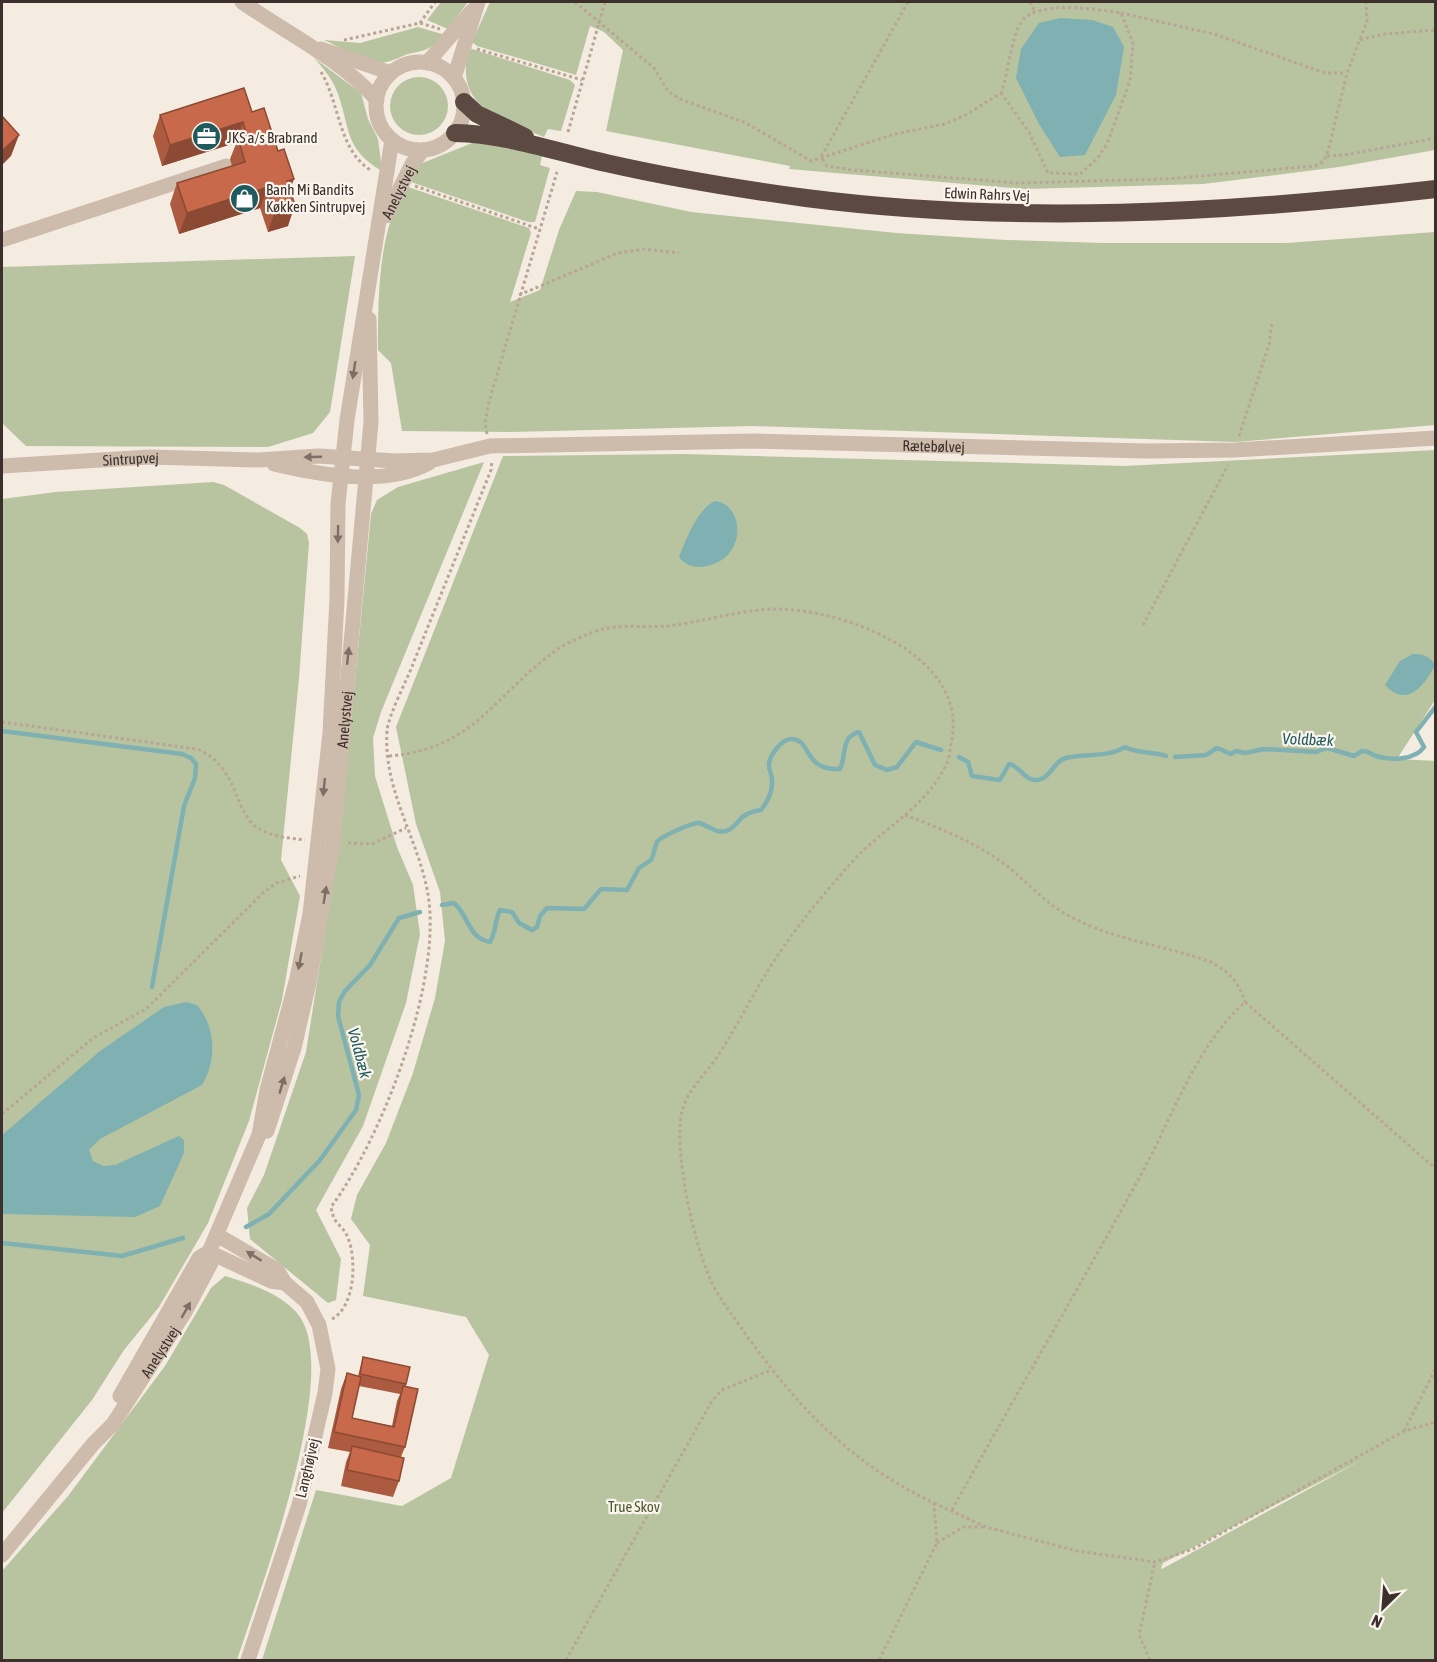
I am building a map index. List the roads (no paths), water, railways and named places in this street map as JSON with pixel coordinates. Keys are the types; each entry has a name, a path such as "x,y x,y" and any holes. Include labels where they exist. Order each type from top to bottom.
{"highway":[{"path":"464,102 477,114 542,146"},
{"path":"455,134 542,146"},
{"name":"Edwin Rahrs Vej","path":"542,146 602,162 736,189 878,206 957,211 1036,214 1195,212 1436,189"}],"street":[{"path":"242,2 309,45 366,88 377,100"},
{"path":"454,78 477,4"},
{"path":"427,63 477,4"},
{"path":"309,45 391,73"},
{"path":"412,63 427,63 442,68 454,78 464,102 461,124 455,134 441,145 423,150 406,148 392,140 379,122 377,100 380,90 391,73 412,63"},
{"name":"Anelystvej","path":"2,1555 93,1444 113,1424 185,1312 211,1263 209,1252 259,1136 267,1090 297,978 315,873 326,842 341,475 353,374 377,235 394,179 392,140"},
{"name":"Anelystvej","path":"394,179 423,150"},
{"path":"2,240 226,166"},
{"name":"Anelystvej","path":"259,1136 269,1130 294,1048 313,960 366,475 371,410 368,291"},
{"name":"Rætebølvej","path":"367,459 433,460 490,446 753,441 1146,451 1235,450 1436,438"},
{"name":"Sintrupvej","path":"2,466 150,457 259,460 318,456 367,459"},
{"name":"Sintrupvej","path":"259,460 317,475 366,475"},
{"name":"Rætebølvej","path":"366,475 394,476 416,470 433,460"},
{"name":"Langhøjvej","path":"217,1235 277,1270 285,1283 307,1302 319,1325 328,1369 326,1393 299,1505 248,1660"},
{"name":"Langhøjvej","path":"209,1252 271,1281 285,1283"}],"water":[{"path":"1060,18 1092,20 1113,27 1124,47 1116,95 1085,155 1060,157 1039,124 1016,78 1021,49 1039,23"},
{"path":"715,501 725,505 737,522 734,546 727,556 716,563 700,567 688,565 679,557 685,542 703,511"},
{"path":"1413,654 1426,656 1435,665 1426,680 1414,691 1401,695 1393,692 1385,685 1400,661"},
{"path":"186,1002 197,1005 208,1023 211,1034 212,1055 207,1076 202,1085 100,1139 89,1150 93,1161 103,1166 115,1165 179,1136 184,1140 184,1153 160,1206 135,1217 2,1214 2,1135 100,1051 164,1007"}],"waterway":[{"name":"Voldbæk","path":"1175,757 1206,755 1217,748 1231,754 1236,751 1245,753 1264,749 1316,752 1327,748 1354,756 1362,751 1382,758 1409,757 1424,747 1416,732 1436,706"},
{"path":"2,731 182,754 191,758 196,764 195,778 184,806 152,987"},
{"name":"Voldbæk","path":"442,905 454,903 477,936 490,942 500,910 512,912 519,923 532,930 537,927 540,916 547,908 584,909 601,889 627,890 639,868 651,860 657,842 664,837 696,823 722,832 726,831 742,817 761,810 772,788 769,762 776,749 788,740 792,739 803,744 814,761 820,765 840,769 846,742 853,734 859,732 875,765 887,770 897,767 916,742 941,750"},
{"name":"Voldbæk","path":"959,757 968,762 972,776 1000,780 1009,764 1029,778 1037,780 1046,776 1062,759 1111,753 1125,747 1166,756"},
{"name":"Voldbæk","path":"246,1227 269,1214 320,1160 356,1110 359,1095 338,1016 339,1002 345,991 370,965 399,918 420,912"},
{"name":"Voldbæk","path":"2,1243 122,1256 183,1238"}],"place":[{"name":"JKS a/s Brabrand","path":"206,137"},
{"name":"Banh Mi Bandits Køkken Sintrupvej","path":"245,198"}],"park label":[{"name":"True Skov","path":"634,1506"}]}
